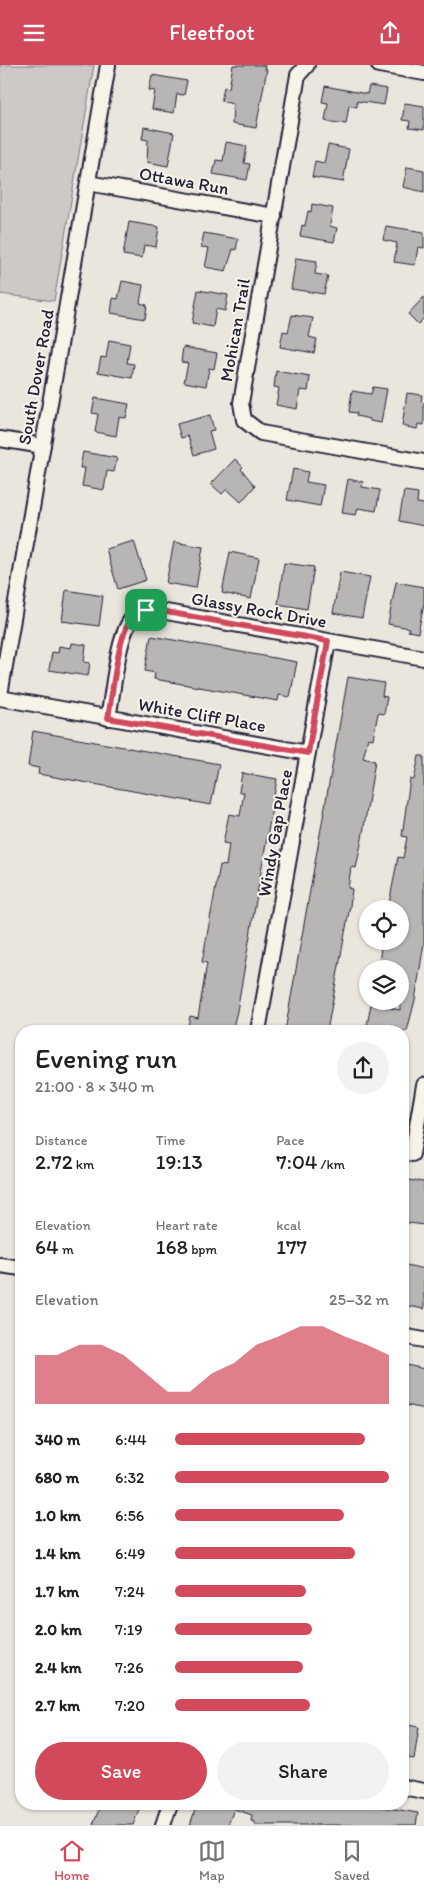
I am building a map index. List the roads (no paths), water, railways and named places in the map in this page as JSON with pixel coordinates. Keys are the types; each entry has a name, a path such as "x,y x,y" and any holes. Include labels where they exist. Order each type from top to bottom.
{"street":[{"name":"South Dover Road","path":"0,697 108,65"},
{"name":"Mohican Trail","path":"307,65 298,75 241,403 244,420 261,433 424,462"},
{"path":"380,65 424,73"},
{"name":"Ottawa Run","path":"88,183 274,215"},
{"path":"0,439 43,447"},
{"name":"Glassy Rock Drive","path":"108,718 124,637 129,622 137,614 146,610 155,610 424,658"},
{"name":"Windy Gap Place","path":"259,1025 328,641"},
{"name":"White Cliff Place","path":"0,697 308,753"},
{"path":"413,1154 424,1085"},
{"path":"0,1265 15,1267"},
{"path":"409,1336 424,1339"},
{"path":"409,1788 424,1791"},
{"path":"163,1825 168,1810"}]}
